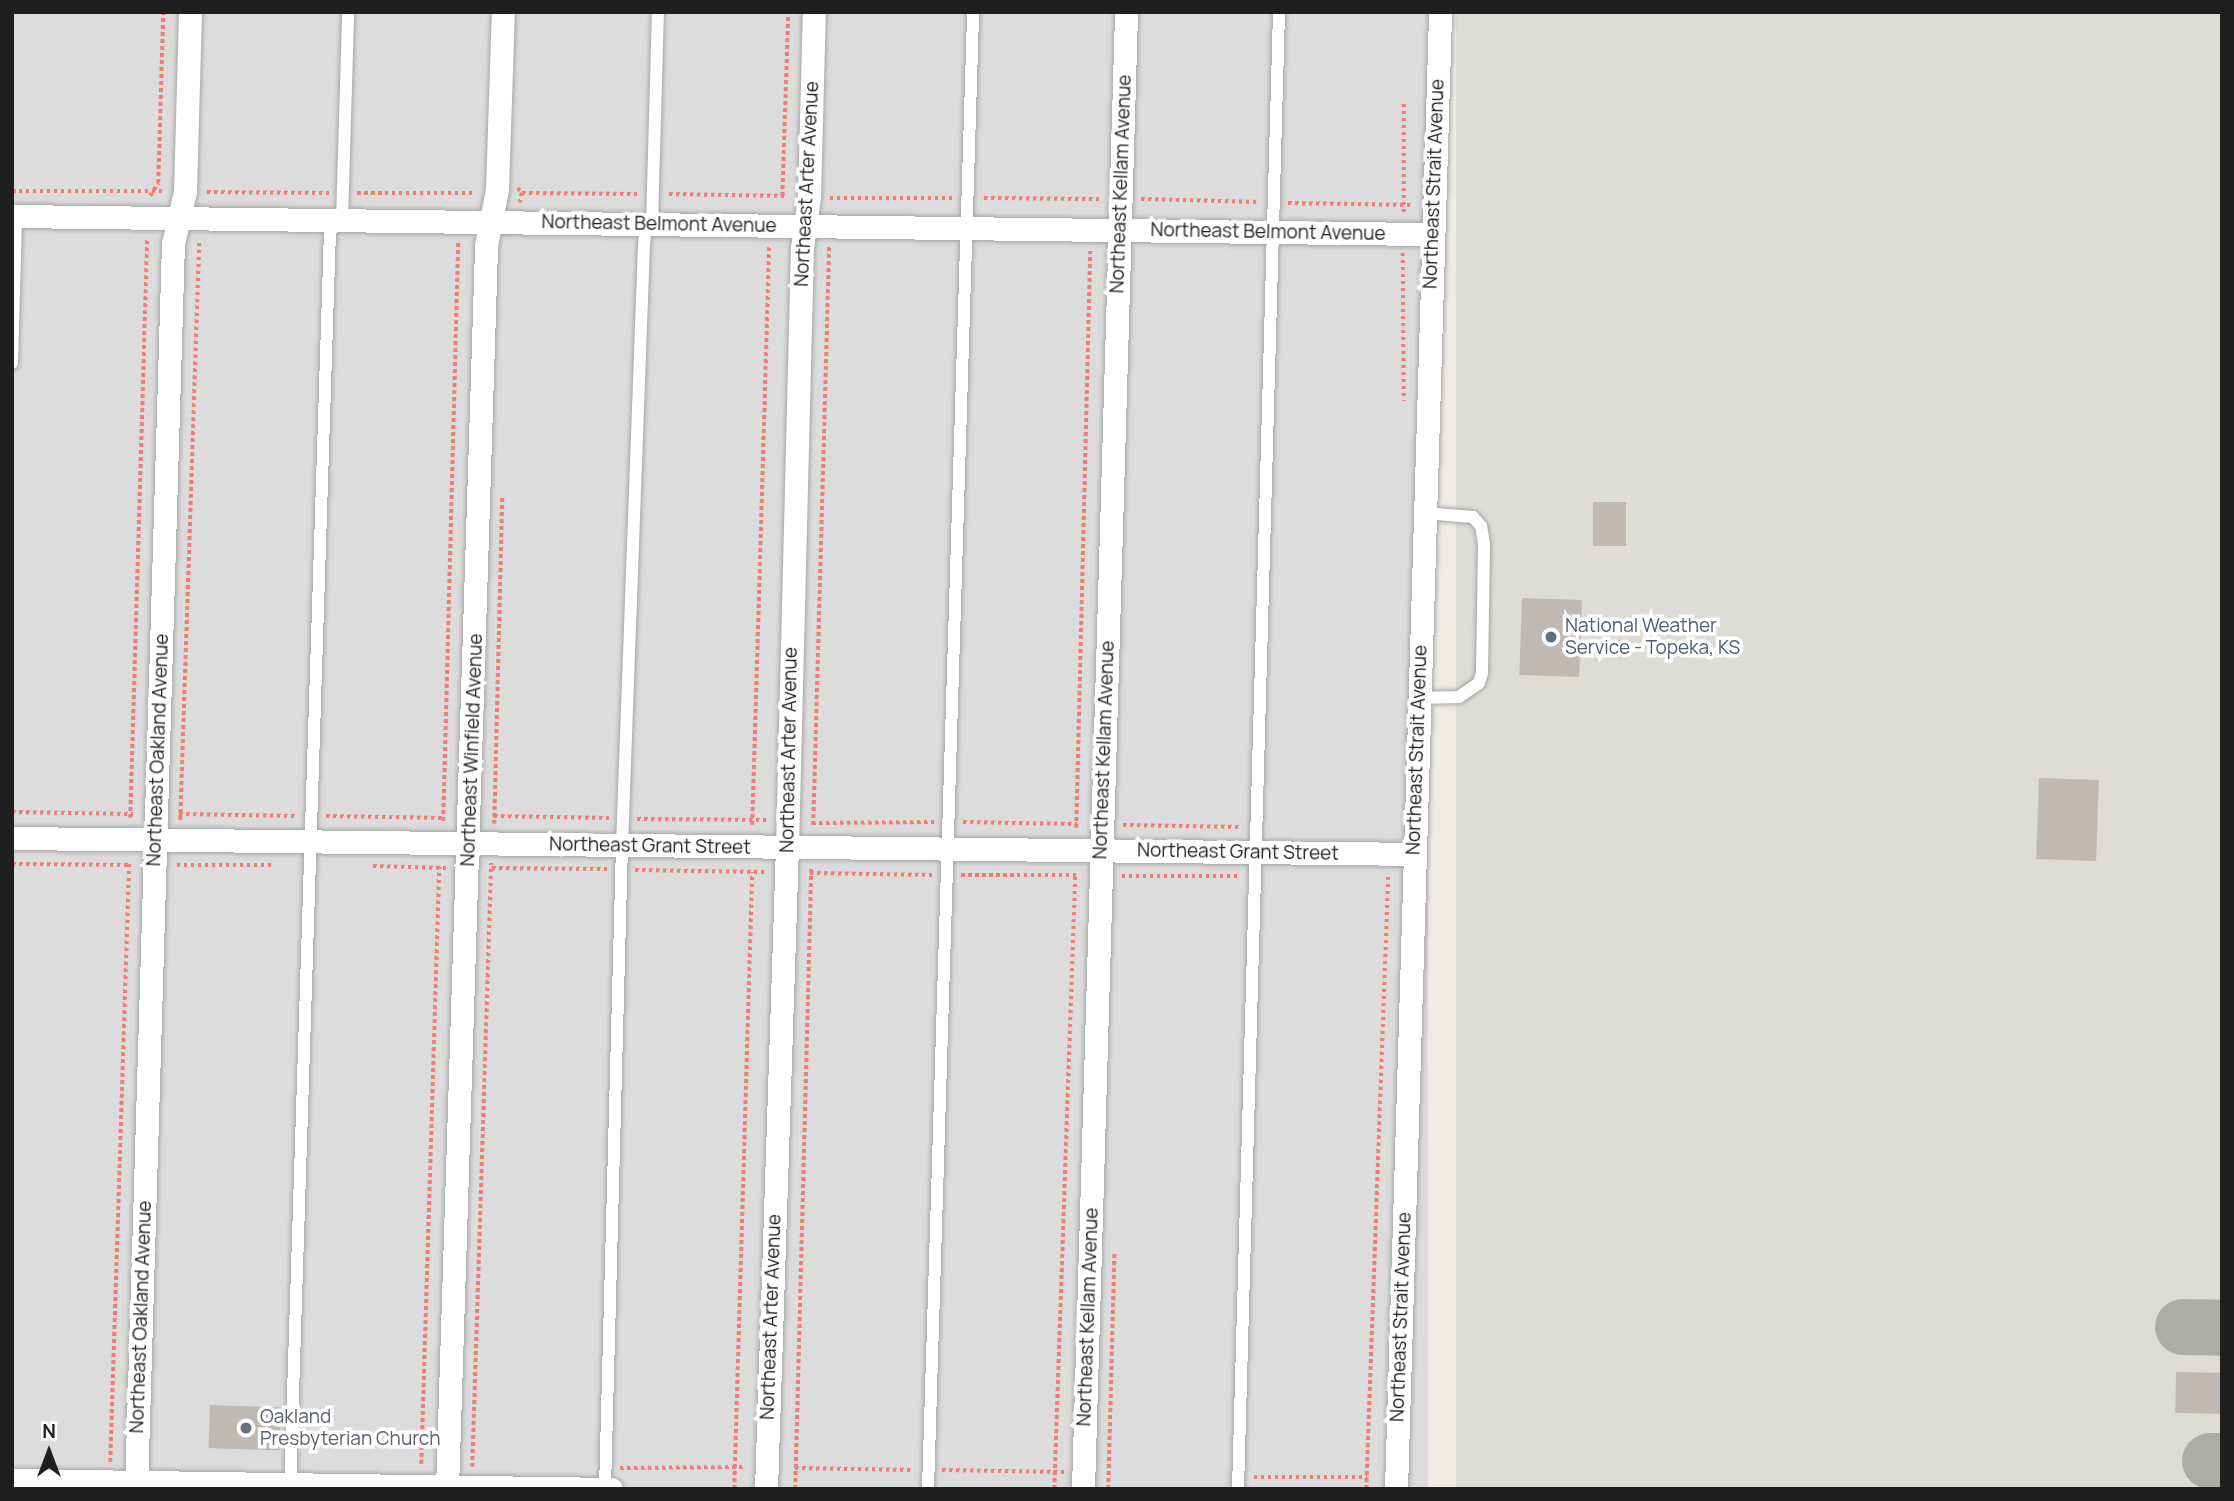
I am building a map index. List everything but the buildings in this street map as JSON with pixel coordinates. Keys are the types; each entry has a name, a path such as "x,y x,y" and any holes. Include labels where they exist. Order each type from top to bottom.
{"street":[{"name":"Northeast Oakland Avenue","path":"136,1485 165,865 155,840 173,236 178,218 196,191 190,12"},
{"name":"Northeast Winfield Avenue","path":"447,1487 480,869 485,260 492,222 506,188 503,12"},
{"name":"Northeast Arter Avenue","path":"766,1489 805,226 820,197 814,12"},
{"name":"Northeast Kellam Avenue","path":"1083,1489 1126,12"},
{"name":"Northeast Strait Avenue","path":"1396,1489 1440,12"},
{"name":"Northeast Belmont Avenue","path":"14,216 1433,233"},
{"name":"Northeast Grant Street","path":"12,838 179,840 311,853 480,844 1414,854"},
{"path":"12,1480 109,1481 136,1485 611,1489"}],"lane":[{"path":"290,1486 330,232 342,220 348,12"},
{"path":"605,1489 622,845 644,244 645,234 652,224 657,12"},
{"path":"928,1489 944,876 973,12"},
{"path":"1238,1483 1279,12"},
{"path":"12,363 14,216"},
{"path":"1419,698 1459,697 1479,683 1482,673 1484,544 1481,526 1473,517 1424,513"}],"path":[{"path":"109,1481 148,218 150,191 158,183 163,12"},
{"path":"782,196 788,12"},
{"path":"820,197 831,185"},
{"path":"12,191 343,193 506,188 522,193 1121,199 1434,206"},
{"path":"506,188 522,193"},
{"path":"165,865 179,840 199,242 208,218 196,191"},
{"path":"517,222 522,193"},
{"path":"795,1489 830,226"},
{"path":"472,1486 480,844 495,816 502,488"},
{"path":"12,864 165,865 311,853"},
{"path":"1366,1489 1389,854"},
{"path":"362,866 944,876 1256,876"},
{"path":"1375,877 1388,877"},
{"path":"1238,1483 1367,1477"}],"shaded area":[{"path":"12,12 1428,12 1428,1489 12,1489"},
{"path":"1456,12 2222,12 2222,1489 1456,1489"}],"taxiway":[{"path":"2183,1327 2222,1328"},
{"path":"2210,1461 2222,1461"}],"place":[{"name":"National Weather Service - Topeka, KS","path":"1551,637"},
{"name":"Oakland Presbyterian Church","path":"246,1428"}]}
